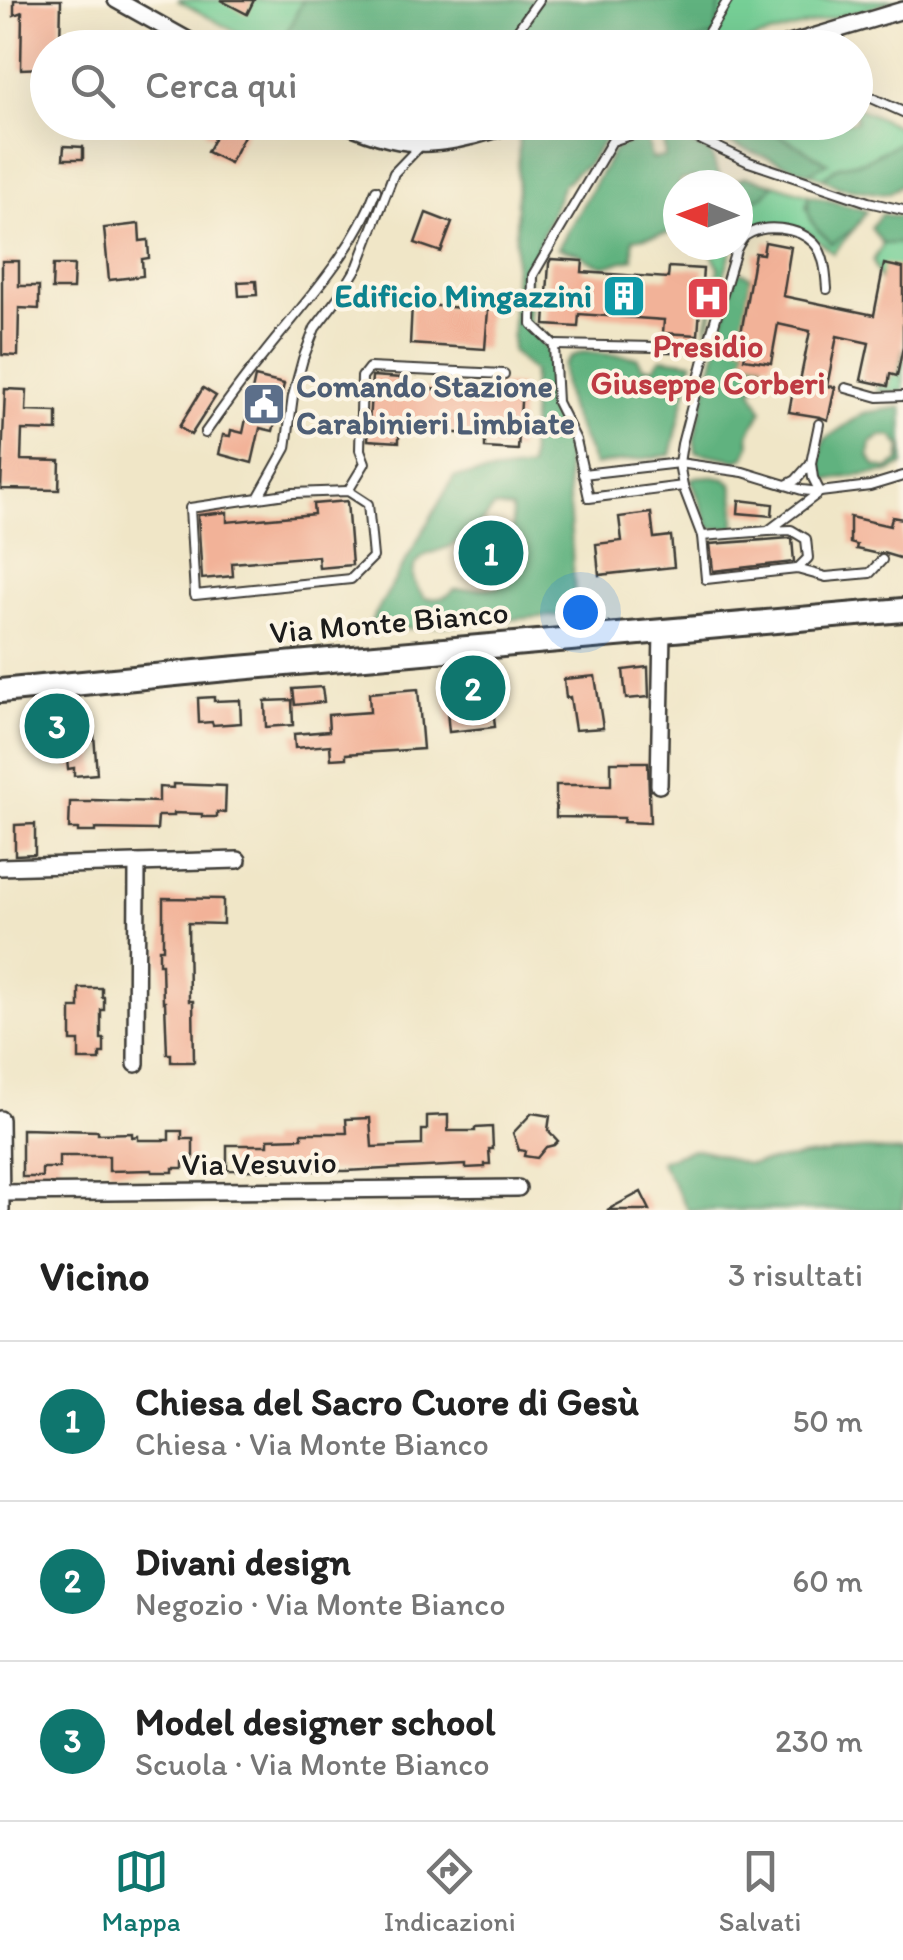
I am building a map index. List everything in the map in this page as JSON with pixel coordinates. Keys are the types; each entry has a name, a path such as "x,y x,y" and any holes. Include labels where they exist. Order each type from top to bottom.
{"main road":[{"name":"Via Monte Bianco","path":"0,692 903,610"}],"street":[{"path":"116,0 170,30"},
{"path":"836,30 903,10"},
{"path":"396,140 416,144 457,140"},
{"path":"659,785 662,631"},
{"path":"0,867 238,860"},
{"path":"136,1064 137,863"},
{"path":"0,1118 1,1210"},
{"name":"Via Vesuvio","path":"0,1193 518,1188"}],"lane":[{"path":"518,30 539,0"},
{"path":"710,30 728,0"},
{"path":"873,99 903,112"},
{"path":"258,498 286,448 293,396 315,328 358,266 394,173 420,140"},
{"path":"615,140 533,275 532,324 554,345 707,348"},
{"path":"702,140 749,162 903,210"},
{"path":"205,433 328,274 367,215 376,190"},
{"path":"826,290 826,270 816,244 792,231 778,229 764,228 744,237 736,250 682,444 679,463 683,486 702,536 706,579 798,570 826,578 870,573 882,560"},
{"path":"554,345 558,402 576,440 588,498 683,486"},
{"path":"348,492 366,463 360,450 362,377 369,368 504,374"},
{"path":"846,388 878,396 903,396"},
{"path":"819,424 811,463 812,478 820,492"},
{"path":"583,474 679,463 743,472 820,492 870,486 903,476"},
{"path":"786,485 811,463"},
{"path":"632,468 632,492"},
{"path":"293,492 348,492 368,504 374,556 351,579 195,596 190,508 258,498 293,492"},
{"path":"768,531 820,492"},
{"path":"702,536 791,530 806,539 808,558 798,570"}],"green space":[{"path":"177,0 899,0 788,30 232,30"},
{"path":"303,0 721,0 716,30 288,30"},
{"path":"873,115 903,129 903,141 864,161 839,166 823,178 808,173 826,163 788,140 873,140"},
{"path":"519,140 605,140 586,166 563,185 528,271 530,328 548,351 551,404 565,438 576,614 365,632 454,477 530,468 533,372 512,352","holes":["494,507 512,509 512,574 498,587 454,590 441,598 425,598 413,573 426,555 465,537"]},
{"path":"634,140 648,140 651,159 665,157 663,140 677,140 712,155 716,170 663,170 663,234 633,239 633,259 604,266 558,248 614,150"},
{"path":"721,140 787,140 828,163 808,173"},
{"path":"903,141 903,183 890,193 838,187 823,178 839,166 864,161"},
{"path":"753,179 774,184 764,196 753,200"},
{"path":"774,184 809,195 806,208 831,244 855,228 833,253 807,231 763,224 753,228 753,200 764,196"},
{"path":"809,195 867,211 855,228 832,244 812,222"},
{"path":"881,214 903,218 903,243 883,244 871,228"},
{"path":"903,243 903,268 881,281 873,261 883,244"},
{"path":"715,260 728,260 706,332 719,267"},
{"path":"737,270 751,277 740,345 747,346 745,359 763,362 762,384 751,388 762,410 749,434 745,457 737,460 696,452 694,439"},
{"path":"903,347 903,392 877,391 879,384 888,385 890,374 897,375"},
{"path":"583,352 637,357 643,367 654,368 661,358 693,362 671,455 594,465 568,405 563,380 563,365"},
{"path":"902,407 903,465 889,472 825,480 820,459 824,440 864,413","holes":["881,436 893,437 901,448 899,461 888,469 875,466 869,455 871,443"]},
{"path":"709,476 732,484 735,528 710,529 691,479"},
{"path":"693,1149 748,1164 859,1149 903,1152 903,1210 688,1210 660,1161"}],"building":[{"path":"14,0 61,0 60,30 30,30 30,69 21,69 22,12 14,15"},
{"path":"220,0 254,0 247,14"},
{"path":"213,140 242,140 230,163 207,152"},
{"path":"64,146 83,147 83,159 63,159"},
{"path":"426,213 452,223 441,252 415,243"},
{"path":"139,224 140,241 148,240 149,258 142,259 143,276 109,280 104,228"},
{"path":"765,242 791,247 783,296 874,315 884,264 903,268 903,347 897,376 890,374 888,386 861,380 869,343 837,336 827,386 835,387 828,420 789,412 810,331 778,324 771,363 744,359 747,346 739,345 755,253 763,254"},
{"name":"Edificio Mingazzini","path":"551,259 583,261 582,272 668,278 669,267 703,269 698,335 663,333 664,320 579,314 578,327 545,325"},
{"path":"2,261 19,261 19,286 39,286 39,309 19,308 18,356 2,355"},
{"path":"53,265 74,265 73,289 52,289"},
{"path":"256,281 257,295 239,296 238,282"},
{"path":"412,304 488,310 485,349 410,344"},
{"path":"372,376 402,378 401,387 488,393 489,384 522,386 518,450 485,448 485,435 399,429 399,442 368,440"},
{"path":"255,377 284,384 273,431 260,428 252,463 219,454 223,435 230,436 231,430 243,433"},
{"path":"203,388 216,396 191,435 179,427"},
{"path":"5,389 27,390 26,411 57,412 57,431 22,430 21,460 60,461 59,490 1,489"},
{"path":"739,500 773,504 772,516 738,513"},
{"path":"347,501 352,565 319,568 318,556 232,563 233,576 202,579 198,515 227,512 227,522 314,514 313,504"},
{"path":"651,513 654,538 671,536 674,567 599,575 596,544 622,541 619,517"},
{"path":"850,517 890,526 892,517 903,519 903,559 856,549 857,545 850,543"},
{"path":"502,530 504,574 496,583 489,583 479,575 477,531"},
{"path":"790,538 794,562 713,571 710,544"},
{"path":"648,667 649,697 626,699 623,670"},
{"path":"595,676 603,728 575,730 564,679"},
{"path":"491,686 495,727 449,732 445,690"},
{"path":"322,687 324,702 295,705 293,689"},
{"path":"418,689 423,749 346,754 346,758 331,759 330,745 295,748 294,734 329,731 328,715 370,712 369,693"},
{"path":"214,697 214,701 240,700 241,723 199,723 198,698"},
{"path":"292,700 293,725 266,727 265,701"},
{"path":"93,722 97,774 74,776 74,768 68,769 67,759 45,760 42,725"},
{"path":"611,762 648,762 650,823 623,822 624,818 556,817 556,785 611,785"},
{"path":"173,784 226,786 225,813 217,812 217,817 174,813 158,816 157,830 69,829 70,802 159,802 159,787 173,788"},
{"path":"35,824 35,854 15,855 15,825"},
{"path":"163,898 223,899 223,924 188,923 194,1062 171,1062 171,1054 167,1054 159,964 159,949 163,949"},
{"path":"79,988 102,988 104,1053 100,1053 100,1060 79,1060 79,1041 71,1041 71,1008 79,1008"},
{"path":"532,1113 550,1116 548,1130 558,1141 537,1158 524,1156 525,1151 519,1150 513,1133"},
{"path":"448,1115 448,1131 492,1127 490,1164 345,1171 227,1170 227,1145 268,1145 268,1139 302,1138 302,1133 347,1133 346,1119 370,1118 372,1147 422,1145 427,1116"},
{"path":"22,1129 132,1133 138,1140 169,1140 169,1131 182,1131 182,1139 193,1139 193,1162 183,1162 183,1168 173,1168 173,1172 109,1171 109,1156 59,1156 59,1168 42,1168 42,1177 22,1177"},
{"path":"641,1192 650,1210 607,1210"}],"place":[{"name":"Edificio Mingazzini","path":"624,296"},
{"name":"Presidio Giuseppe Corberi","path":"708,298"},
{"name":"Comando Stazione Carabinieri Limbiate","path":"264,404"},
{"name":"Chiesa del Sacro Cuore di Gesù","path":"491,553"},
{"name":"Divani design","path":"473,688"},
{"name":"Model designer school","path":"57,726"}]}
